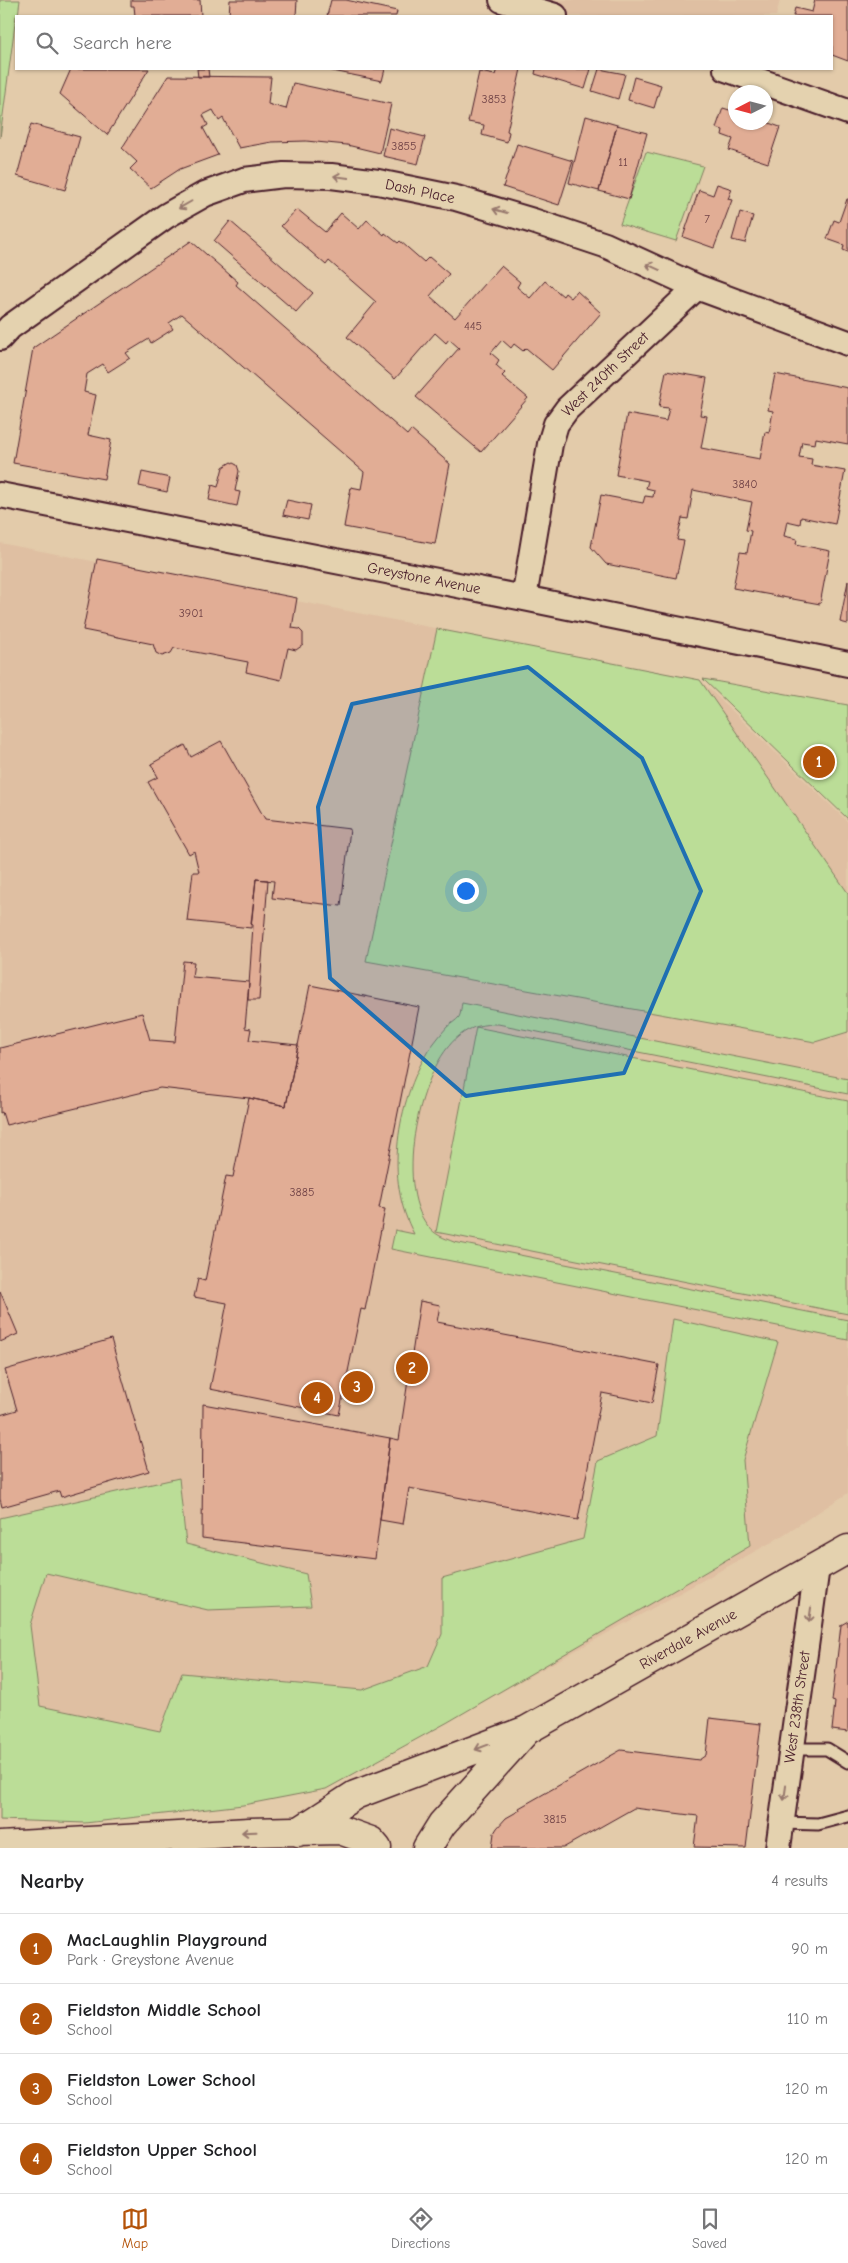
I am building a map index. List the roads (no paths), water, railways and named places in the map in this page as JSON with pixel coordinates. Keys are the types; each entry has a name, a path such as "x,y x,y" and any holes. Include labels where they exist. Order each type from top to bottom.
{"main road":[{"name":"Riverdale Avenue","path":"294,1840 355,1795 527,1730 848,1549"},
{"name":"Riverdale Avenue","path":"427,1848 442,1824 527,1730"},
{"path":"0,1846 249,1832 294,1840 340,1830 371,1841 377,1848"}],"street":[{"path":"502,0 552,15"},
{"path":"729,70 848,112"},
{"name":"Dash Place","path":"5,333 166,216 205,194 244,180 284,175 340,177 378,182 456,198 605,245 697,287 848,343"},
{"name":"West 240th Street","path":"524,598 550,444 556,424 567,409 697,287"},
{"name":"Greystone Avenue","path":"0,495 848,664"},
{"name":"West 238th Street","path":"778,1848 817,1566"}],"lane":[{"path":"792,1749 827,1749 848,1762"},
{"path":"781,1823 818,1824 848,1816"}],"place":[{"name":"MacLaughlin Playground","path":"819,762"},
{"name":"Fieldston Middle School","path":"412,1368"},
{"name":"Fieldston Lower School","path":"357,1387"},
{"name":"Fieldston Upper School","path":"317,1398"}]}
